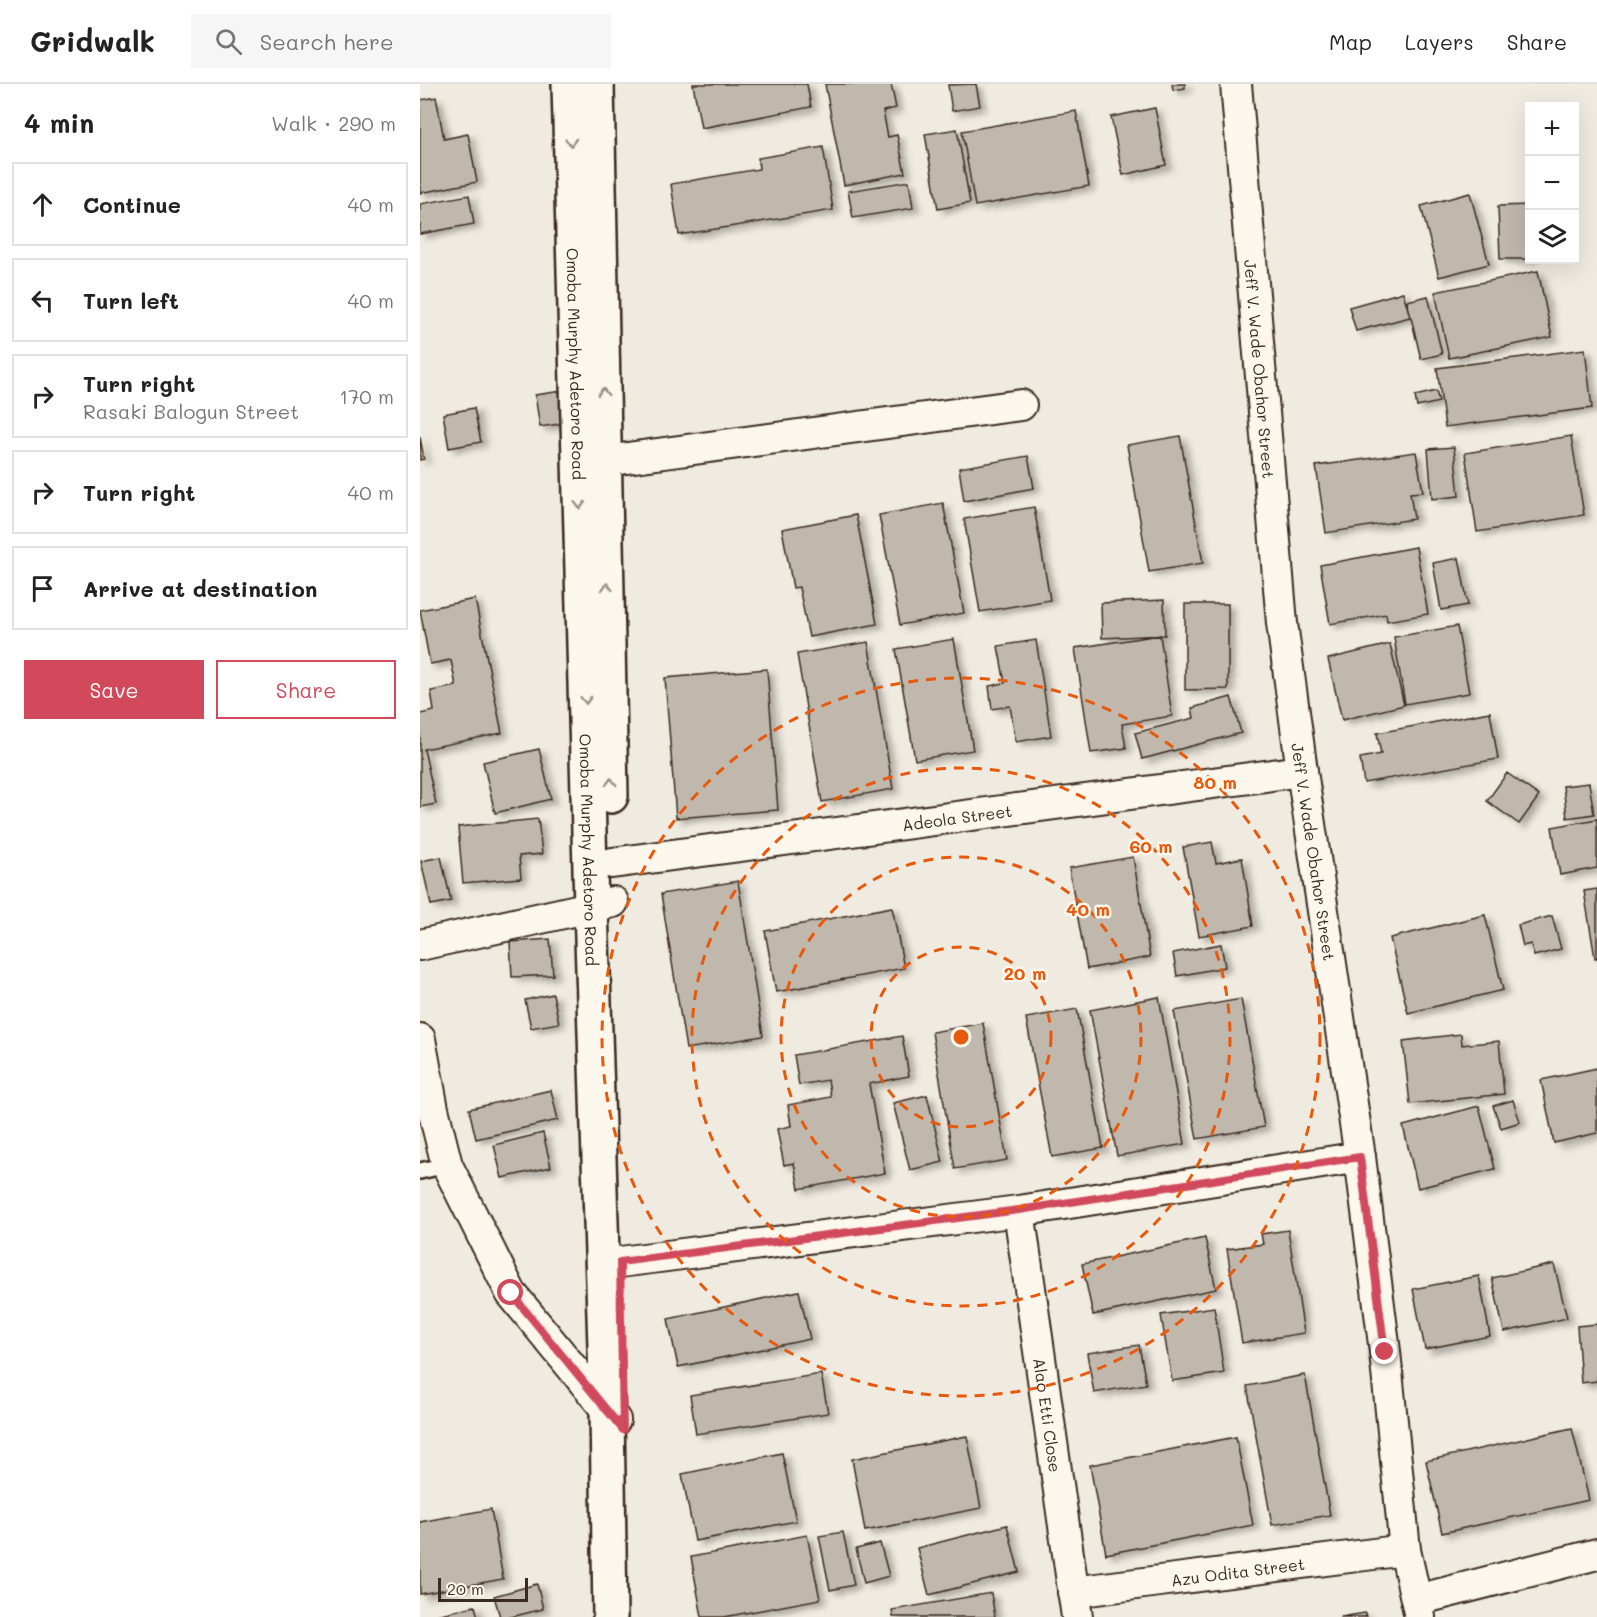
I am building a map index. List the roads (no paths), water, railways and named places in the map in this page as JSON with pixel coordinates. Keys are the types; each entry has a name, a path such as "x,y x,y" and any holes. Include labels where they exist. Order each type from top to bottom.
{"street":[{"name":"Omoba Murphy Adetoro Road","path":"569,84 602,904 620,1262 610,1617"},
{"name":"Omoba Murphy Adetoro Road","path":"597,84 612,863 602,904 615,1420 627,1617"},
{"name":"Jeff V. Wade Obahor Street","path":"1236,84 1282,622 1360,1157 1385,1352 1405,1551 1418,1608"},
{"path":"605,461 1021,405"},
{"name":"Adeola Street","path":"612,863 1302,771"},
{"path":"420,945 602,904"},
{"path":"420,1039 432,1109 433,1168 511,1293 615,1420"},
{"path":"620,1262 1019,1210 1360,1157"},
{"name":"Alao Etti Close","path":"1019,1210 1075,1604"},
{"name":"Azu Odita Street","path":"1075,1604 1405,1551"},
{"path":"1418,1608 1597,1554"}]}
